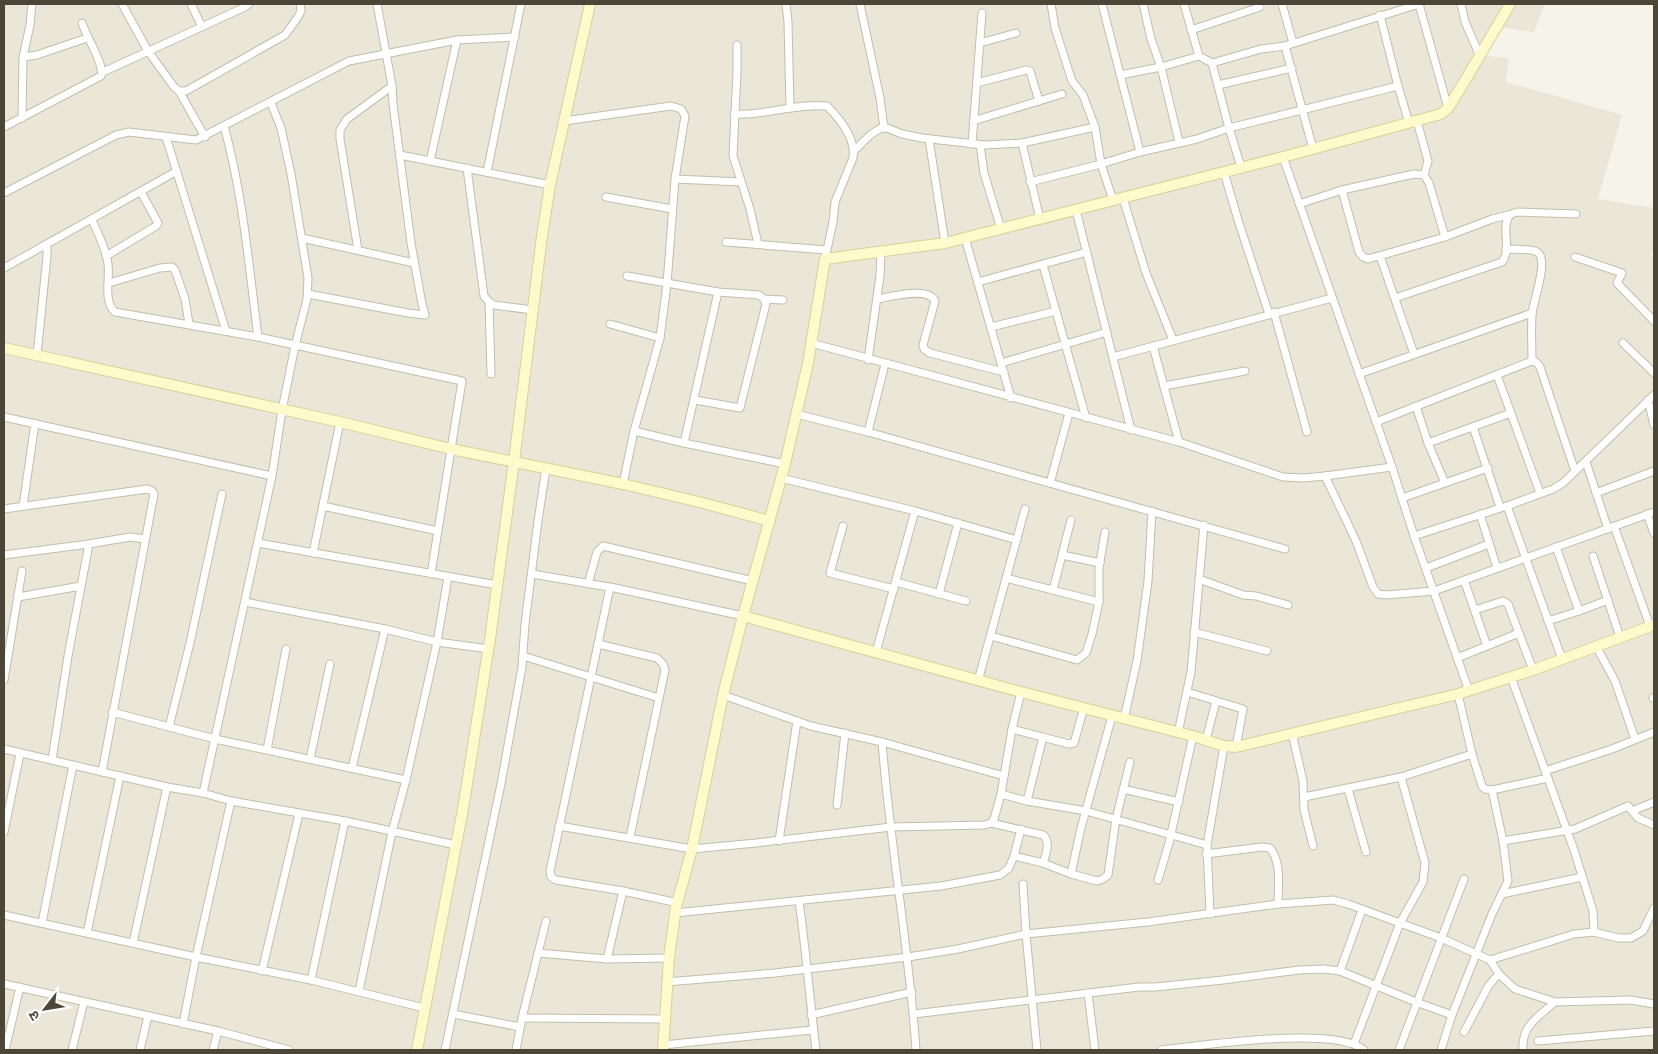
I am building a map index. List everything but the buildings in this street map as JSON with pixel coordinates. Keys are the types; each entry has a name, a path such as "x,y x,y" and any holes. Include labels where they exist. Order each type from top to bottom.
{"street":[{"path":"22,118 23,58 32,4"},
{"path":"122,4 148,51 174,87 179,91 205,136"},
{"path":"191,4 202,26"},
{"path":"4,127 95,80 101,76 102,72 249,4"},
{"path":"179,91 186,91 285,35 301,11 300,4"},
{"path":"308,294 425,315 414,262 392,86 377,4"},
{"path":"487,172 521,4"},
{"path":"417,1050 456,846 489,649 532,310 550,185 590,4"},
{"path":"786,4 790,108"},
{"path":"860,4 880,98 884,128"},
{"path":"1051,4 1055,28 1072,81 1083,95 1095,127 1102,164 1118,199 1173,340"},
{"path":"1102,4 1140,152"},
{"path":"1143,4 1180,142"},
{"path":"1184,4 1199,56"},
{"path":"1282,4 1294,44"},
{"path":"1120,75 1161,67 1199,56 1212,62 1261,49 1294,44 1419,4 1448,108"},
{"path":"1461,4 1465,22 1480,56"},
{"path":"726,242 758,244 825,255 881,252 945,243 1241,168 1441,114 1448,108 1510,4"},
{"path":"1192,30 1260,7"},
{"path":"972,144 982,14"},
{"path":"1380,15 1398,86 1428,161 1424,175 1429,183 1445,237"},
{"path":"82,23 102,72"},
{"path":"980,43 1016,33"},
{"path":"23,58 87,38"},
{"path":"4,194 116,135 130,132 196,140 271,103 349,61 457,40 515,38"},
{"path":"430,161 457,40"},
{"path":"737,45 733,156 750,209 758,244"},
{"path":"1285,46 1313,149"},
{"path":"1212,62 1241,168"},
{"path":"1218,85 1292,68"},
{"path":"977,83 1026,70 1030,71 1039,101"},
{"path":"358,250 340,130 347,119 392,86"},
{"path":"1030,182 1102,164 1140,152 1197,139 1229,128 1398,86"},
{"path":"974,121 1062,94"},
{"path":"203,792 258,543 272,476 282,410 308,294 308,278 291,174 282,128 271,103"},
{"path":"564,121 671,106 681,109 685,116 675,179 667,284 660,338 634,431 623,484"},
{"path":"734,114 750,115 790,108 827,106 852,141 854,151 848,172 835,202 811,343 785,464 723,695 692,849 676,908 668,958 663,1048 812,1030"},
{"path":"224,126 230,148 242,216 258,337"},
{"path":"854,151 877,130 884,128 928,139 980,145 1022,143 1095,127"},
{"path":"166,137 226,331"},
{"path":"928,139 945,243"},
{"path":"1022,143 1040,219"},
{"path":"980,145 984,173 1001,229"},
{"path":"400,155 550,185"},
{"path":"1283,157 1469,690"},
{"path":"467,168 484,296 494,305 532,310"},
{"path":"4,268 177,171"},
{"path":"1224,172 1238,220 1272,313 1306,432"},
{"path":"1299,204 1342,190 1414,174 1424,175"},
{"path":"675,179 741,182"},
{"path":"1342,190 1359,252 1362,257 1368,259 1445,237 1516,212 1576,214"},
{"path":"106,256 158,223 142,192"},
{"path":"606,197 672,209"},
{"path":"1076,210 1131,430"},
{"path":"1395,298 1502,262 1505,258 1508,215"},
{"path":"92,220 106,256 109,283 108,300 110,307 115,312 258,337 462,381 431,574"},
{"path":"302,238 414,262"},
{"path":"965,238 1011,398"},
{"path":"37,355 48,256 47,244"},
{"path":"1506,250 1531,251 1537,252 1540,255 1539,287 1532,313 1532,362"},
{"path":"868,360 877,299 881,252"},
{"path":"978,282 1087,252"},
{"path":"1380,256 1414,354"},
{"path":"1576,257 1622,274 1617,283 1654,320"},
{"path":"1043,265 1086,418"},
{"path":"109,283 160,268 172,267 175,270 185,299 189,324"},
{"path":"627,276 718,292 759,295 764,299 766,304 740,408 695,400"},
{"path":"684,443 718,292"},
{"path":"877,299 914,293 928,294 934,297 935,301 923,345 924,349 930,353 1004,372"},
{"path":"1113,357 1332,298"},
{"path":"764,299 783,300"},
{"path":"489,302 492,374"},
{"path":"991,327 1056,311"},
{"path":"1359,374 1532,313"},
{"path":"610,324 660,338"},
{"path":"1001,363 1107,332"},
{"path":"811,343 868,360 1179,442 1283,477 1304,478 1392,467"},
{"path":"1623,343 1654,373"},
{"path":"1153,346 1179,442"},
{"path":"4,348 340,422 451,450 623,484 770,521"},
{"path":"1376,422 1497,375 1536,362 1540,367 1575,471"},
{"path":"868,432 885,364"},
{"path":"1164,386 1245,371"},
{"path":"1497,375 1540,493"},
{"path":"1414,536 1564,483 1654,395"},
{"path":"1648,400 1654,425"},
{"path":"1416,406 1428,443 1445,483"},
{"path":"1050,483 1068,413"},
{"path":"1428,443 1511,413"},
{"path":"796,414 868,432 1285,549"},
{"path":"4,417 272,476"},
{"path":"313,553 340,422"},
{"path":"24,506 35,423"},
{"path":"1473,427 1525,557 1562,659"},
{"path":"634,431 785,464"},
{"path":"532,574 610,587 743,616 1021,692 1193,736 1224,746 1236,746 1458,694 1533,670 1652,625 1596,493 1586,462"},
{"path":"445,1050 501,784 523,656 525,624 546,468"},
{"path":"1402,498 1488,468"},
{"path":"1596,493 1654,471"},
{"path":"1325,476 1356,541 1373,588 1378,594 1434,591 1651,513 1654,533"},
{"path":"781,478 916,511 1016,540"},
{"path":"4,508 147,489 154,494 102,772"},
{"path":"169,727 192,633 222,494"},
{"path":"323,506 438,531"},
{"path":"978,680 1025,509"},
{"path":"876,652 916,511"},
{"path":"1124,719 1137,661 1148,580 1152,511"},
{"path":"1480,514 1497,568"},
{"path":"1053,590 1071,520"},
{"path":"939,594 958,523"},
{"path":"1178,733 1191,672 1204,525"},
{"path":"843,526 830,573 939,594 966,602"},
{"path":"991,636 1077,660 1086,654 1099,602 1100,563 1106,532"},
{"path":"4,555 130,537 145,539"},
{"path":"258,543 497,585"},
{"path":"52,760 89,544"},
{"path":"1426,568 1489,544"},
{"path":"588,584 597,552 603,546 753,581"},
{"path":"1556,547 1579,611"},
{"path":"1062,555 1100,563"},
{"path":"1593,556 1620,637"},
{"path":"4,680 22,571"},
{"path":"359,991 392,832 406,780 437,642 448,577"},
{"path":"1006,578 1099,602"},
{"path":"1198,579 1243,595 1256,596 1288,605"},
{"path":"1464,580 1487,646"},
{"path":"18,597 81,586"},
{"path":"610,587 550,871 551,877 556,880 624,891 676,908 799,901 899,891 941,886 1000,875 1009,868 1021,829"},
{"path":"1548,622 1608,600"},
{"path":"1475,610 1503,601 1508,604 1533,670"},
{"path":"245,602 385,629 437,642 489,649"},
{"path":"352,768 385,629"},
{"path":"1194,632 1267,651"},
{"path":"4,633 12,635"},
{"path":"1458,658 1519,633"},
{"path":"598,644 656,658 663,664 664,670 630,837"},
{"path":"1596,646 1615,681 1635,739"},
{"path":"267,750 286,649"},
{"path":"523,656 659,698"},
{"path":"310,759 330,664"},
{"path":"1511,677 1567,830 1593,911 1594,932"},
{"path":"991,823 994,819 1001,794 1012,729 1021,692"},
{"path":"1187,692 1243,709 1236,746"},
{"path":"1458,694 1472,754 1482,786 1485,789 1492,790 1547,774 1654,732"},
{"path":"723,695 797,721 882,742 1004,776"},
{"path":"1206,740 1216,701"},
{"path":"1012,729 1069,744 1074,743 1084,708"},
{"path":"112,712 215,739 406,780"},
{"path":"1070,874 1112,716"},
{"path":"779,841 797,721"},
{"path":"837,805 845,733"},
{"path":"1292,733 1303,781 1304,810 1313,846"},
{"path":"1158,880 1179,802 1193,736"},
{"path":"1027,801 1043,737"},
{"path":"882,742 912,992 916,1050"},
{"path":"1210,914 1206,854 1224,746"},
{"path":"4,749 168,787 203,792 231,801 346,822 456,846"},
{"path":"4,832 20,754"},
{"path":"1304,797 1401,777 1472,754"},
{"path":"1014,856 1043,863 1070,874 1097,881 1103,880 1108,875 1116,819 1130,762"},
{"path":"42,924 73,765"},
{"path":"87,933 120,776"},
{"path":"1354,1044 1400,923 1423,882 1425,868 1401,777"},
{"path":"133,943 168,787"},
{"path":"1348,788 1366,852"},
{"path":"1124,789 1179,802"},
{"path":"1441,1050 1452,1015 1492,914 1508,881 1503,841 1492,790"},
{"path":"1001,794 1027,801 1086,811 1207,844"},
{"path":"183,1024 231,801"},
{"path":"1632,811 1654,802"},
{"path":"1503,841 1567,830 1628,806 1638,818 1654,825"},
{"path":"262,971 299,814"},
{"path":"310,980 346,822"},
{"path":"559,826 692,849 779,841 891,827 986,825 991,823 1021,829 1043,835 1047,838 1048,843 1043,863"},
{"path":"1206,854 1262,847 1270,848 1278,863 1278,904"},
{"path":"1502,894 1582,877"},
{"path":"1399,1050 1464,879"},
{"path":"1023,884 1037,1050"},
{"path":"607,958 624,891"},
{"path":"666,982 808,969 908,957 958,949 1026,934 1148,922 1278,904 1333,900 1441,938 1477,953 1490,960 1499,974 1515,989 1555,1002 1631,1000 1654,1004"},
{"path":"799,901 808,969 812,1030 816,1050"},
{"path":"1340,971 1362,910"},
{"path":"1490,960 1560,938 1594,932 1618,938 1631,938 1643,931 1654,910"},
{"path":"4,915 310,980 424,1008"},
{"path":"516,1050 546,921"},
{"path":"538,953 607,958 668,958"},
{"path":"914,1014 1139,987 1156,987 1299,970 1324,969 1340,971 1452,1015"},
{"path":"1464,1032 1488,985 1499,974"},
{"path":"4,984 218,1031 272,1048 289,1050"},
{"path":"5,1050 20,987"},
{"path":"811,1015 912,992"},
{"path":"1088,993 1095,1050"},
{"path":"72,1050 84,1002"},
{"path":"1523,1050 1522,1040 1528,1026 1555,1002"},
{"path":"452,1014 520,1027"},
{"path":"140,1050 148,1016"},
{"path":"522,1018 664,1020"},
{"path":"213,1050 218,1031"},
{"path":"1538,1041 1654,1032"},
{"path":"1161,1050 1277,1038 1321,1038 1354,1044 1364,1050"}],"shaded area":[{"path":"4,4 1545,4 1534,32 1494,26 1475,55 1509,58 1506,82 1622,115 1598,199 1654,208 1654,249 1651,255 1654,260 1654,1050 4,1050"}]}
